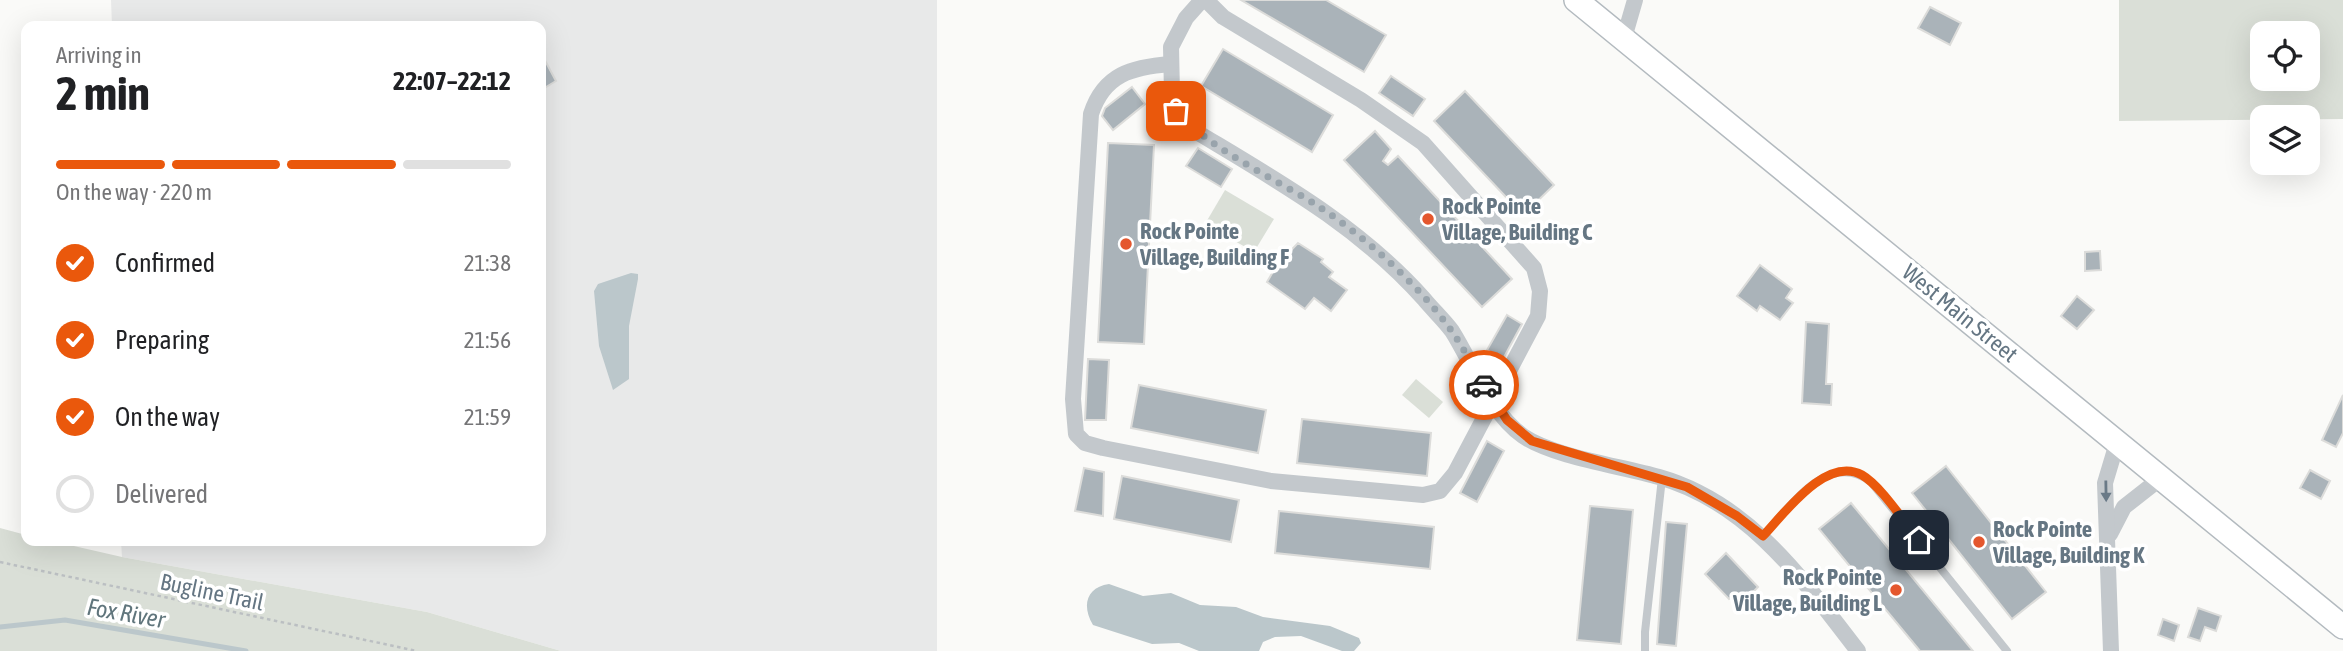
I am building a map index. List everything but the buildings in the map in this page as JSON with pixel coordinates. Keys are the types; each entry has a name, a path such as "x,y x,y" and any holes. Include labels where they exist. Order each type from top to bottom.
{"main road":[{"name":"West Main Street","path":"1576,0 2343,627"}],"street":[{"path":"1171,64 1146,66 1123,74 1101,88 1091,114 1073,399 1076,434 1085,443 1271,481 1423,495 1447,485 1494,401 1538,316 1540,291 1534,268 1423,143 1361,100 1223,17 1204,0 1186,18 1171,47 1176,111 1195,131 1340,221 1379,256 1450,330 1494,401 1520,434 1532,441 1662,478 1720,505 1763,536 1805,583 1858,651"},
{"path":"1623,38 1635,0"},
{"path":"2111,651 2105,483 2118,443"},
{"path":"2109,540 2113,526 2124,507 2161,478"}],"lane":[{"path":"1763,536 1807,489 1824,476 1836,471 1860,474 1871,482 2007,651"},
{"path":"1645,651 1662,478"}],"path":[{"name":"Bugline Trail","path":"0,562 417,651"}],"shaded area":[{"path":"111,0 937,0 937,651 561,651 427,612 122,557 121,546 546,546 546,21 112,21"},
{"path":"2119,0 2343,0 2343,119 2320,119 2320,105 2250,105 2250,120 2119,121"},
{"path":"1225,190 1274,219 1254,252 1205,224"},
{"path":"631,273 638,274 638,279 629,326 629,379 613,390 599,346 594,291 598,284"},
{"path":"1416,379 1443,402 1429,418 1402,395"},
{"path":"0,528 21,534 21,546 74,546 427,612 561,651 0,651"},
{"path":"1109,584 1143,596 1171,593 1200,605 1236,607 1263,617 1330,626 1359,638 1361,643 1354,651 1342,651 1301,636 1275,637 1263,642 1259,651 1199,651 1179,643 1152,644 1093,625 1087,611 1088,598 1096,589"}],"waterway":[{"name":"Fox River","path":"0,627 65,620 246,651"}],"way so far":[{"path":"1176,111 1195,131 1321,208 1360,238 1422,297 1450,330 1484,385"}],"place":[{"name":"Rock Pointe Village, Building C","path":"1428,219"},
{"name":"Rock Pointe Village, Building F","path":"1126,244"},
{"name":"Rock Pointe Village, Building K","path":"1979,542"},
{"name":"Rock Pointe Village, Building L","path":"1896,590"}],"route":[{"path":"1484,385 1507,420 1520,434 1532,441 1687,487 1720,505 1763,536 1807,489 1824,476 1836,471 1851,471 1871,482 1919,540"}]}
